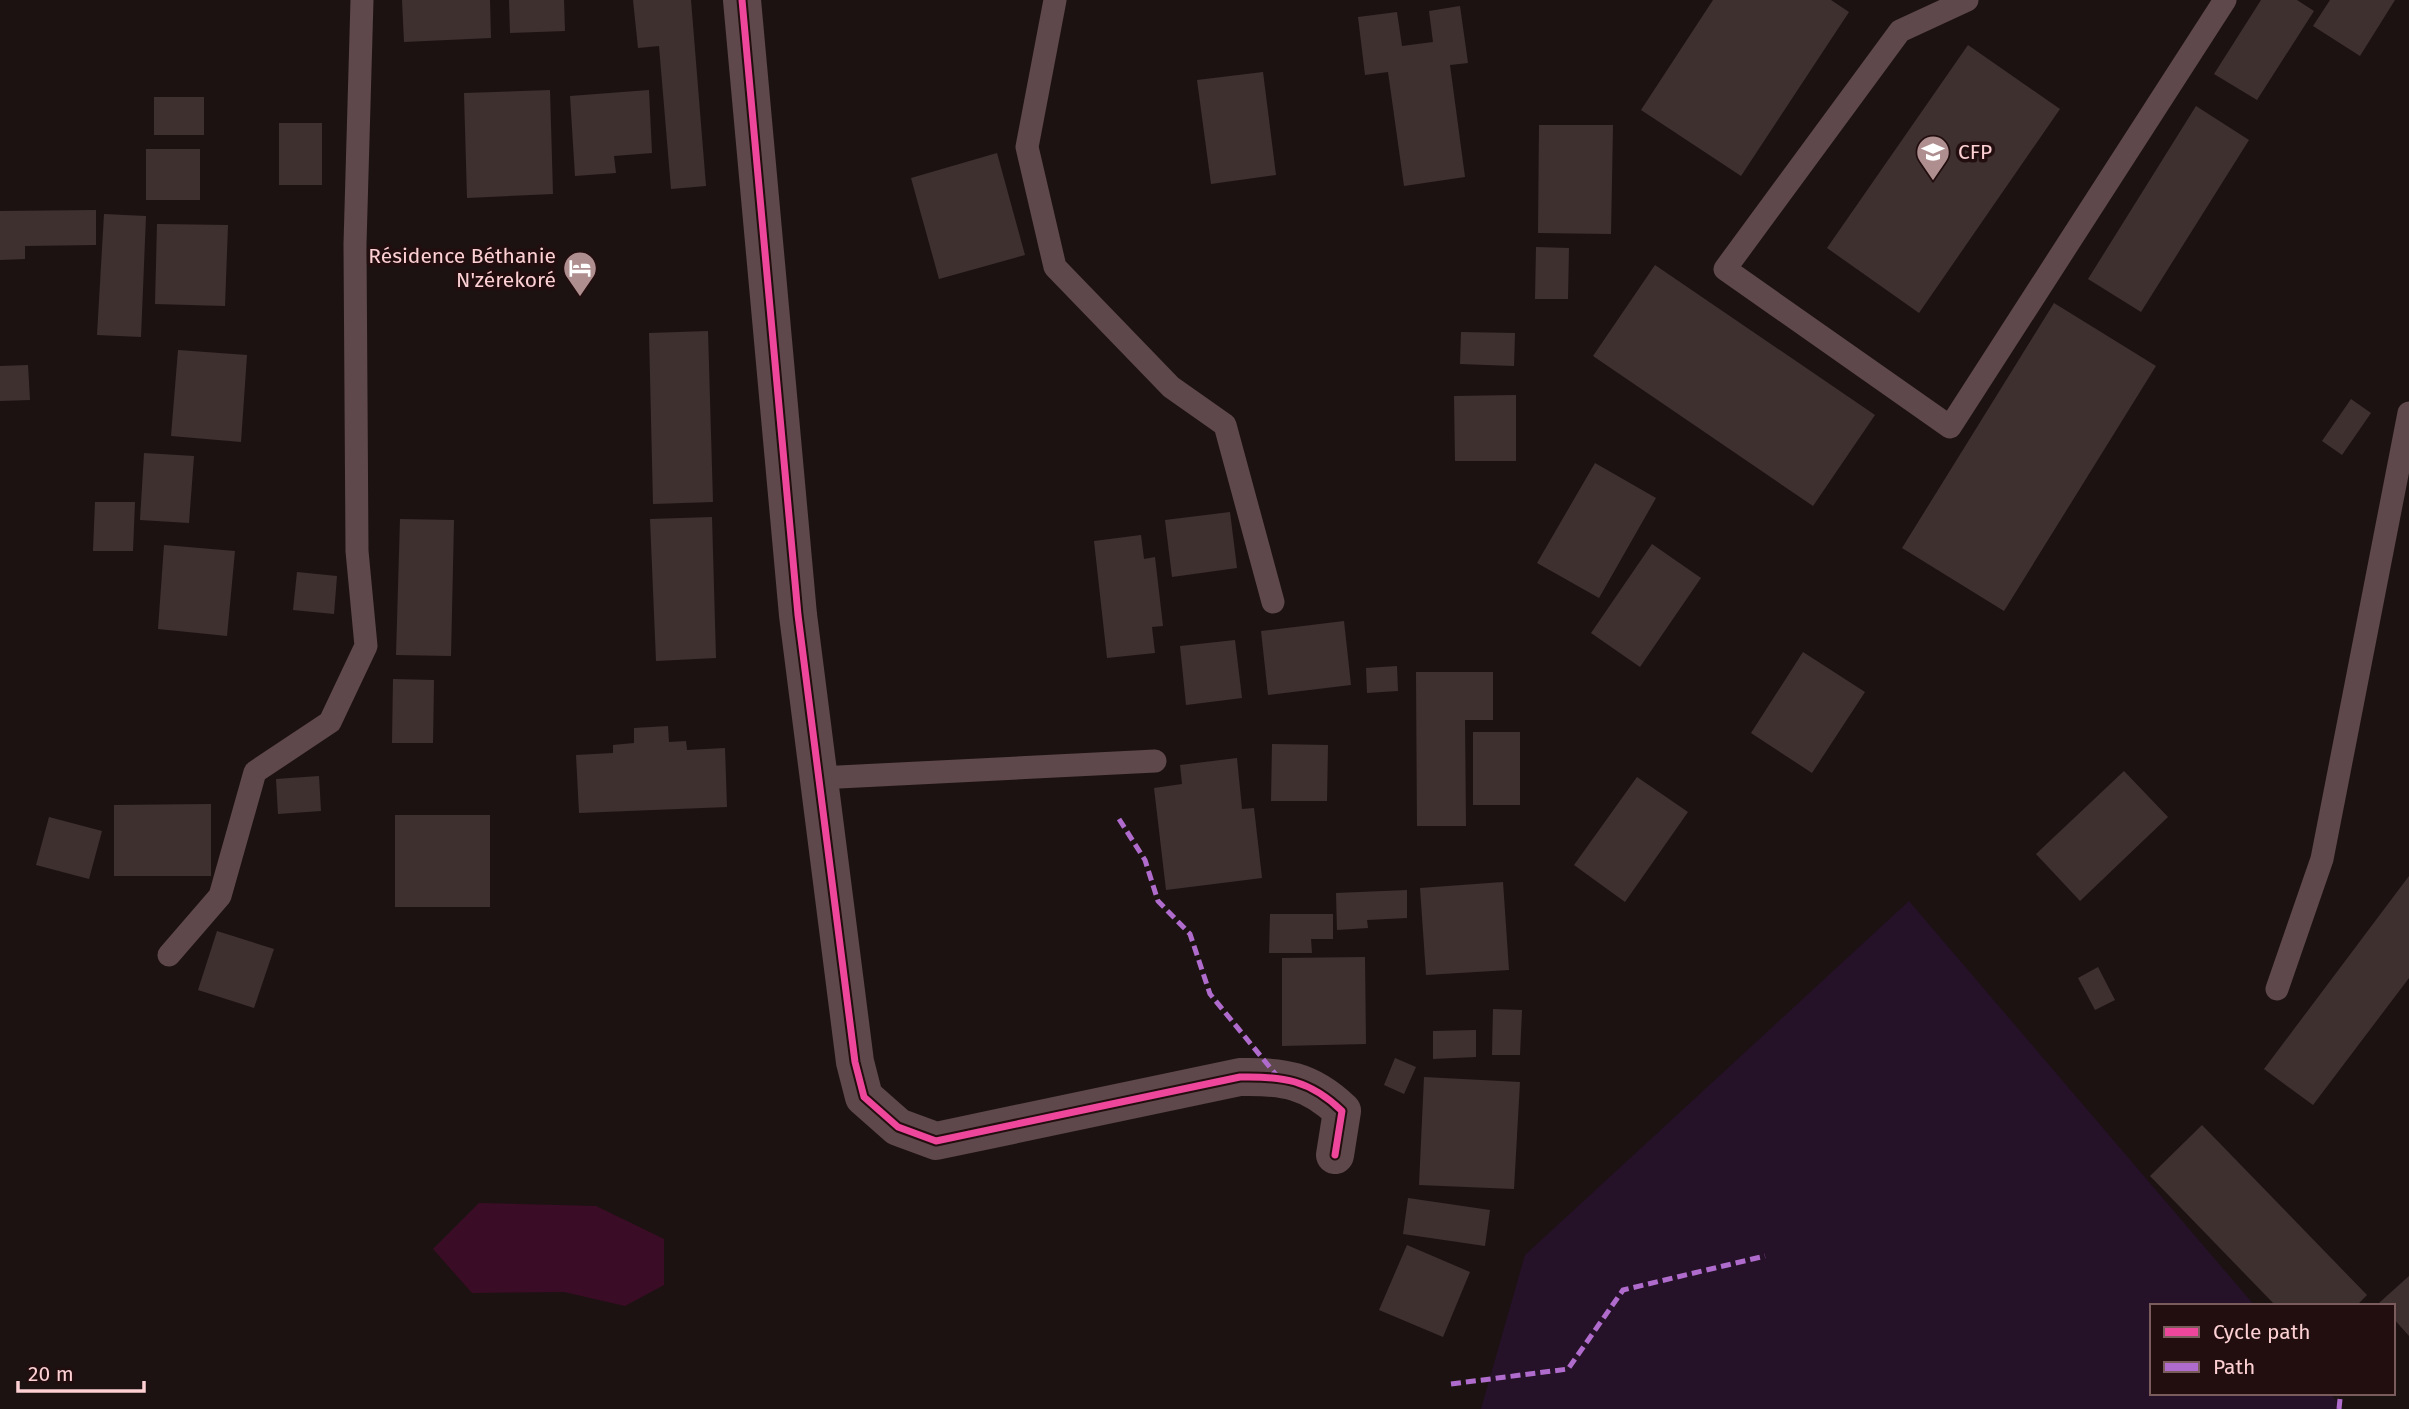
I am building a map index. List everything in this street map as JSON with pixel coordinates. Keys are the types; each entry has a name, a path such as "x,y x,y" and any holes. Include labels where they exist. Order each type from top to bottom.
{"street":[{"path":"742,0 798,615 855,1062 864,1097 898,1127 936,1141 1240,1077 1277,1076 1324,1093 1342,1111 1335,1155"}],"lane":[{"path":"169,955 220,896 255,772 330,722 366,646 357,551 355,258 362,0"},
{"path":"1055,0 1027,147 1055,267 1171,387 1225,425 1273,602"},
{"path":"1967,0 1900,31 1726,269 1950,427 2225,0"},
{"path":"2277,989 2322,859 2409,413"},
{"path":"819,778 1155,761"}],"shaded area":[{"path":"1909,901 2253,1304 2150,1304 2150,1395 2332,1395 2343,1409 1481,1409 1525,1255"},
{"path":"479,1203 596,1206 664,1239 664,1285 625,1306 564,1292 472,1293 433,1249"}],"building":[{"path":"402,0 490,0 491,38 404,42"},
{"path":"509,0 564,0 565,31 510,33"},
{"path":"633,0 691,0 706,186 671,189 659,46 638,48"},
{"path":"1713,0 1831,0 1849,12 1741,176 1641,110"},
{"path":"2261,0 2297,0 2314,11 2257,100 2214,74"},
{"path":"2330,0 2395,0 2360,56 2313,26"},
{"path":"1460,6 1468,63 1450,65 1465,177 1404,186 1388,72 1365,75 1358,17 1397,12 1402,46 1433,42 1429,11"},
{"path":"1968,45 2060,109 1919,313 1827,248"},
{"path":"1263,72 1276,175 1211,184 1197,80"},
{"path":"550,90 553,194 467,198 464,93"},
{"path":"649,90 652,153 614,156 616,173 575,176 570,96"},
{"path":"154,97 204,97 204,135 154,135"},
{"path":"2196,106 2249,140 2141,312 2088,279"},
{"path":"279,123 322,123 322,185 279,185"},
{"path":"1539,125 1613,125 1611,234 1538,233"},
{"path":"146,149 200,149 200,200 146,200"},
{"path":"997,153 1025,255 939,279 911,178"},
{"path":"96,210 96,245 25,246 25,259 0,260 0,211"},
{"path":"104,214 146,216 141,337 97,335"},
{"path":"157,224 228,225 225,306 155,304"},
{"path":"1536,247 1569,248 1568,299 1535,299"},
{"path":"1655,265 1875,415 1813,506 1593,356"},
{"path":"2054,303 2156,366 2004,611 1902,548"},
{"path":"708,331 713,502 653,504 649,333"},
{"path":"1461,332 1515,333 1514,366 1460,364"},
{"path":"178,350 247,355 241,442 171,436"},
{"path":"28,365 30,400 0,401 0,366"},
{"path":"1516,395 1516,461 1455,461 1454,396"},
{"path":"2351,399 2371,413 2342,455 2322,441"},
{"path":"144,453 194,456 189,523 140,520"},
{"path":"1595,463 1656,498 1599,598 1537,563"},
{"path":"95,502 135,502 133,551 93,551"},
{"path":"1230,512 1237,568 1172,577 1165,520"},
{"path":"712,517 716,658 656,661 650,519"},
{"path":"400,519 454,520 451,656 396,655"},
{"path":"1141,535 1144,559 1155,557 1163,626 1152,627 1155,653 1107,658 1094,541"},
{"path":"1652,544 1701,578 1640,667 1591,633"},
{"path":"164,545 235,551 227,636 158,629"},
{"path":"297,572 337,576 334,614 293,610"},
{"path":"1344,621 1351,685 1268,695 1261,631"},
{"path":"1235,640 1242,698 1186,705 1180,646"},
{"path":"1803,652 1865,692 1812,773 1751,733"},
{"path":"1397,666 1398,691 1367,693 1366,668"},
{"path":"1416,672 1493,672 1493,720 1465,720 1466,826 1417,826"},
{"path":"393,679 434,680 433,743 392,743"},
{"path":"668,726 669,742 686,741 687,750 725,748 727,807 579,813 576,755 613,753 613,745 634,743 634,728"},
{"path":"1473,732 1520,732 1520,805 1473,805"},
{"path":"1272,744 1328,745 1327,801 1271,801"},
{"path":"1237,758 1242,809 1254,808 1262,878 1166,890 1154,788 1182,784 1180,765"},
{"path":"2124,771 2168,817 2080,901 2036,854"},
{"path":"319,776 321,811 278,814 276,779"},
{"path":"1637,777 1688,812 1625,902 1574,865"},
{"path":"211,804 211,876 114,876 114,805"},
{"path":"395,815 490,815 490,907 395,907"},
{"path":"49,817 102,831 89,879 36,865"},
{"path":"2409,876 2409,978 2313,1105 2264,1069"},
{"path":"1503,882 1509,970 1426,975 1420,888"},
{"path":"1407,890 1407,918 1367,920 1368,928 1337,930 1336,893"},
{"path":"1270,914 1333,914 1333,939 1311,939 1312,953 1269,953"},
{"path":"217,931 274,949 254,1008 198,990"},
{"path":"1365,957 1366,1044 1282,1046 1282,958"},
{"path":"2098,967 2115,1000 2095,1010 2078,978"},
{"path":"1493,1009 1522,1010 1520,1055 1492,1055"},
{"path":"1476,1030 1476,1057 1433,1059 1433,1031"},
{"path":"1395,1058 1416,1067 1404,1094 1384,1085"},
{"path":"1424,1077 1520,1082 1514,1189 1419,1185"},
{"path":"2202,1125 2367,1295 2358,1304 2274,1304 2150,1176"},
{"path":"1408,1198 1490,1210 1485,1246 1403,1234"},
{"path":"1407,1245 1470,1272 1443,1337 1379,1310"},
{"path":"2409,1276 2409,1336 2395,1320 2395,1304 2379,1303"}],"marked path":[{"path":"1119,819 1145,860 1158,901 1190,934 1210,994 1277,1076"},
{"path":"1451,1384 1568,1369 1623,1290 1765,1256"},
{"path":"2339,1409 2340,1399"}],"cycle path":[{"path":"742,0 798,615 855,1062 864,1097 898,1127 936,1141 1240,1077 1283,1079 1319,1092 1342,1111 1335,1155"}],"place":[{"name":"CFP","path":"1933,182"},
{"name":"Résidence Béthanie N'zérekoré","path":"580,298"}]}
